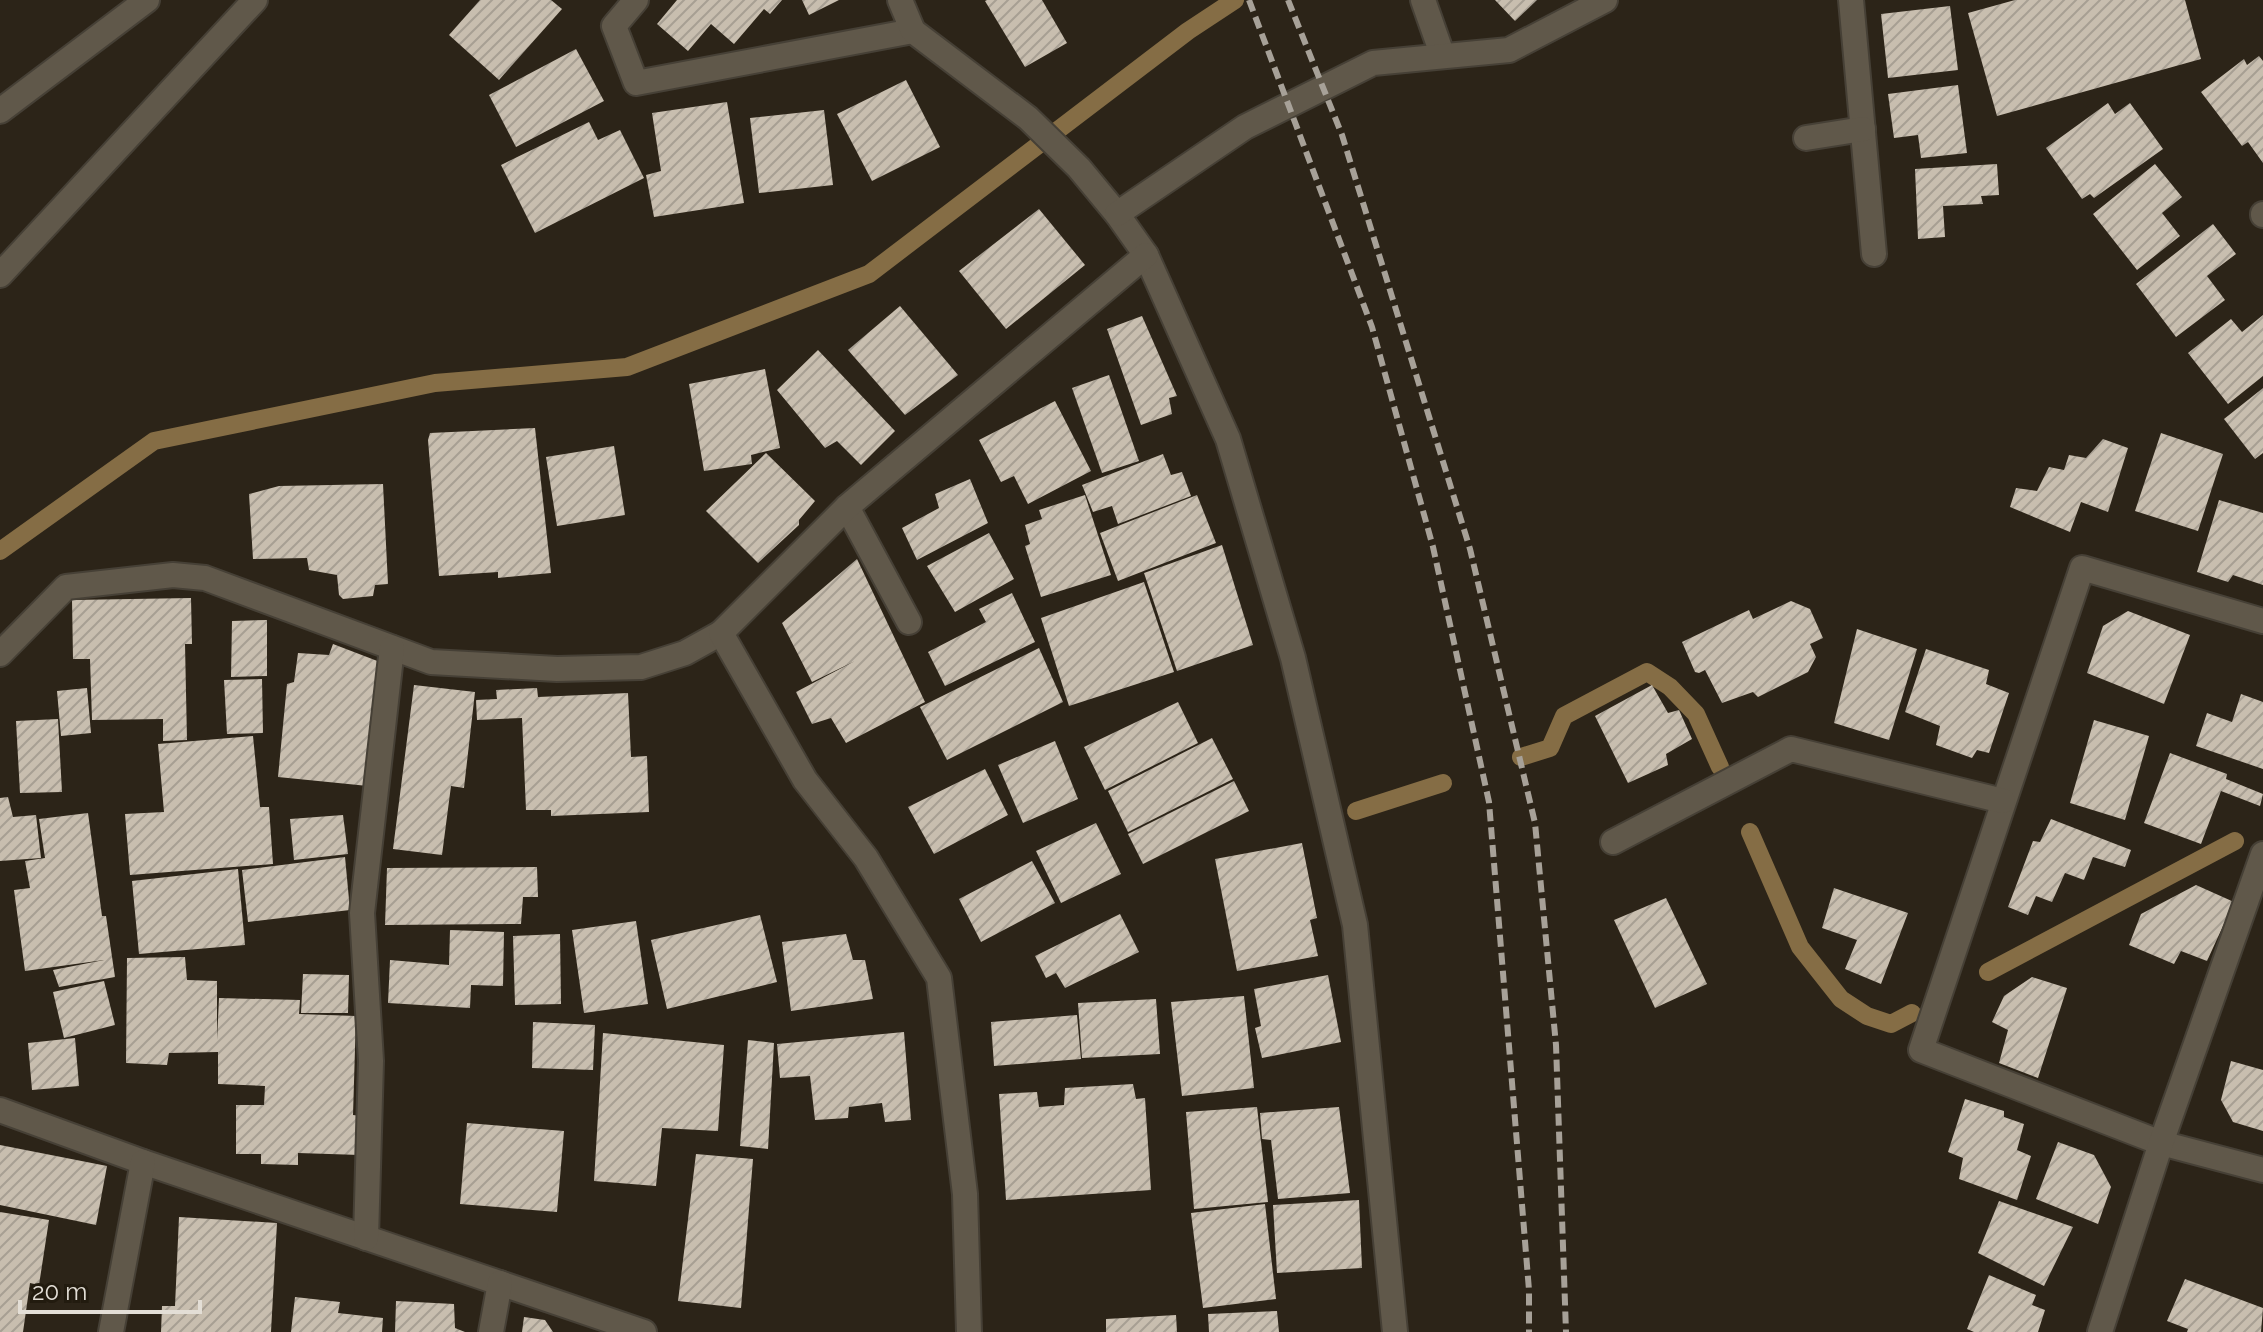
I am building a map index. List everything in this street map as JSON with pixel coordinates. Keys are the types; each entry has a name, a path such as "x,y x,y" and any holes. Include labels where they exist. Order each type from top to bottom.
{"street":[{"path":"0,111 147,0"},
{"path":"0,275 255,0"},
{"path":"636,0 614,26 636,83 913,31"},
{"path":"900,0 913,31 1028,118 1079,168 1117,214 1146,255 1228,439 1293,658 1355,925 1395,1332"},
{"path":"1423,0 1442,54"},
{"path":"1117,214 1245,127 1373,63 1509,50 1605,0"},
{"path":"1851,0 1874,254"},
{"path":"1806,138 1863,129"},
{"path":"0,654 66,587 173,575 205,578 431,662 557,669 641,667 685,653 721,633 847,507 1146,255"},
{"path":"847,507 909,622"},
{"path":"2263,621 2082,568 1921,1050 2161,1143 2263,1170"},
{"path":"721,633 805,780 866,858 939,978 965,1194 969,1332"},
{"path":"366,1238 371,1061 362,913 392,648"},
{"path":"1613,842 1791,749 2003,801"},
{"path":"2100,1332 2161,1143 2263,854"},
{"path":"0,1110 143,1162 644,1332"},
{"path":"111,1332 143,1162"},
{"path":"491,1332 500,1283"}],"building":[{"path":"480,0 551,0 562,9 499,80 449,35"},
{"path":"677,0 782,0 770,14 764,9 734,44 711,24 688,51 657,24"},
{"path":"802,0 839,0 809,15"},
{"path":"987,0 1042,0 1067,43 1025,67"},
{"path":"1495,0 1537,0 1515,21"},
{"path":"2015,0 2185,0 2201,59 1997,116 1968,13"},
{"path":"1950,6 1958,70 1888,78 1881,14"},
{"path":"576,49 604,101 516,147 489,95"},
{"path":"2259,56 2263,61 2263,163 2248,142 2242,146 2201,92 2244,59 2247,65"},
{"path":"906,80 940,147 872,181 837,114"},
{"path":"1958,85 1967,153 1921,158 1918,135 1894,138 1888,94"},
{"path":"727,102 744,203 654,217 646,175 661,171 652,113"},
{"path":"2108,103 2115,114 2130,103 2163,149 2094,198 2090,194 2082,199 2046,148"},
{"path":"824,110 833,185 759,193 750,118"},
{"path":"589,122 598,140 620,130 644,178 535,233 501,165"},
{"path":"1997,164 1999,195 1981,196 1983,204 1943,206 1945,237 1918,239 1915,169"},
{"path":"2155,164 2182,197 2162,213 2180,236 2137,270 2093,214"},
{"path":"1039,209 1085,265 1006,329 959,271"},
{"path":"2213,224 2236,254 2207,276 2225,300 2176,337 2136,284"},
{"path":"900,306 958,375 905,415 848,350"},
{"path":"2263,315 2263,376 2228,404 2188,353 2231,319 2242,332"},
{"path":"1142,316 1177,396 1169,398 1172,414 1141,425 1107,329"},
{"path":"818,350 895,431 861,465 837,441 825,448 777,390"},
{"path":"765,369 780,448 751,455 752,464 704,471 689,384"},
{"path":"1109,375 1139,461 1102,473 1072,388"},
{"path":"2263,388 2263,453 2255,459 2224,419"},
{"path":"1055,401 1091,471 1028,504 1014,476 1001,482 979,440"},
{"path":"535,428 551,573 498,578 498,572 439,576 428,440 430,433"},
{"path":"2161,433 2223,454 2198,531 2135,511"},
{"path":"2103,439 2128,448 2108,512 2081,502 2070,532 2010,507 2016,488 2037,491 2049,467 2064,470 2069,455 2086,458"},
{"path":"614,446 625,515 557,526 546,457"},
{"path":"766,453 815,501 799,520 799,525 758,563 706,511"},
{"path":"1163,454 1171,475 1182,472 1191,496 1118,524 1112,506 1093,512 1082,485"},
{"path":"970,479 988,523 917,560 902,528 939,508 935,494"},
{"path":"383,484 388,584 375,585 373,596 343,599 339,595 337,575 309,570 307,558 253,559 249,494 279,486"},
{"path":"1085,495 1111,575 1041,597 1025,546 1030,544 1025,525 1042,519 1039,510"},
{"path":"1197,495 1216,543 1118,581 1100,533"},
{"path":"2219,500 2263,513 2263,585 2233,575 2228,582 2197,572"},
{"path":"989,533 1014,579 955,612 927,566"},
{"path":"1222,545 1253,645 1177,671 1144,573"},
{"path":"857,559 925,702 846,743 831,718 812,724 796,692 855,661 812,682 782,623"},
{"path":"1144,582 1174,672 1069,706 1041,618"},
{"path":"1012,593 1035,642 945,686 928,652 986,622 979,609"},
{"path":"191,598 192,644 185,644 187,740 163,741 163,719 92,720 90,659 73,659 72,600"},
{"path":"1791,601 1810,609 1823,638 1810,644 1816,657 1808,672 1758,697 1753,692 1722,703 1705,670 1695,672 1682,642 1749,610 1753,619"},
{"path":"2128,611 2190,635 2164,704 2087,673 2103,626"},
{"path":"267,620 267,676 231,677 232,621"},
{"path":"1857,629 1917,649 1889,740 1834,723"},
{"path":"333,644 380,662 368,786 278,777 287,684 294,682 298,653 329,655"},
{"path":"1039,648 1063,702 947,760 920,707"},
{"path":"1926,649 1989,670 1986,684 2009,693 1989,753 1977,750 1972,758 1936,745 1940,726 1905,712"},
{"path":"262,679 263,733 227,734 224,680"},
{"path":"414,685 475,692 464,788 451,786 442,855 393,849"},
{"path":"1652,685 1668,713 1679,710 1692,739 1666,754 1668,765 1628,783 1595,716"},
{"path":"87,688 91,733 61,736 57,691"},
{"path":"537,688 538,697 628,693 631,757 647,756 649,812 551,816 551,810 526,810 522,718 477,720 476,700 497,699 496,690"},
{"path":"2241,694 2263,702 2263,769 2196,746 2207,713 2232,722"},
{"path":"1178,702 1198,743 1105,790 1084,747"},
{"path":"58,719 62,792 20,793 16,721"},
{"path":"2094,720 2149,736 2125,820 2070,803"},
{"path":"253,736 260,807 269,807 273,864 130,875 125,814 164,812 158,744"},
{"path":"1212,738 1233,779 1128,832 1108,791"},
{"path":"1055,741 1078,799 1023,823 998,765"},
{"path":"2170,753 2227,774 2226,779 2263,794 2260,806 2221,791 2201,844 2144,823"},
{"path":"985,769 1008,815 934,854 908,807"},
{"path":"1234,781 1249,811 1143,864 1128,834"},
{"path":"8,797 13,817 36,815 41,858 0,861 0,798"},
{"path":"88,813 102,916 106,916 115,977 59,987 53,970 104,960 25,971 14,890 30,888 25,861 45,858 39,819"},
{"path":"343,815 348,854 294,860 290,819"},
{"path":"2051,819 2131,850 2125,867 2093,857 2084,880 2065,873 2052,902 2036,896 2028,915 2008,907 2033,841 2040,842"},
{"path":"1096,823 1121,874 1061,903 1036,851"},
{"path":"1302,843 1317,918 1310,920 1318,956 1237,971 1215,859"},
{"path":"345,857 350,910 248,922 242,870"},
{"path":"1032,861 1055,903 981,942 959,899"},
{"path":"537,867 538,897 523,897 521,924 385,925 387,868"},
{"path":"238,869 245,945 139,954 132,881"},
{"path":"2196,885 2234,902 2207,961 2181,951 2174,964 2129,945 2141,914"},
{"path":"1834,888 1908,913 1881,984 1845,969 1857,940 1822,928"},
{"path":"1666,898 1707,984 1655,1008 1614,920"},
{"path":"1120,914 1139,952 1065,988 1056,973 1046,978 1035,956"},
{"path":"760,915 777,982 667,1009 651,940"},
{"path":"636,921 648,1004 584,1013 572,930"},
{"path":"450,930 504,932 503,986 471,985 470,1008 388,1003 390,960 449,965"},
{"path":"560,934 561,1004 515,1005 513,936"},
{"path":"846,934 853,960 865,960 873,999 791,1011 782,942"},
{"path":"185,957 187,980 217,981 217,1040 219,998 300,1000 299,1014 356,1016 353,1115 361,1116 360,1155 298,1153 298,1165 261,1164 261,1154 236,1154 236,1105 264,1105 265,1086 218,1084 218,1052 169,1053 167,1065 126,1063 127,958"},
{"path":"303,974 349,975 348,1013 301,1013"},
{"path":"1328,975 1341,1042 1262,1058 1255,1028 1261,1026 1254,989"},
{"path":"2032,977 2067,988 2038,1078 1999,1063 2008,1030 1992,1022 2004,996"},
{"path":"104,981 115,1025 64,1038 53,992"},
{"path":"1244,996 1254,1088 1182,1096 1171,1002"},
{"path":"1156,999 1160,1054 1082,1058 1078,1003"},
{"path":"1077,1015 1081,1059 994,1066 991,1022"},
{"path":"533,1022 595,1025 593,1070 532,1068"},
{"path":"904,1032 911,1120 885,1122 882,1103 849,1107 848,1118 815,1120 810,1076 780,1078 777,1044"},
{"path":"603,1033 724,1045 718,1131 662,1128 656,1186 594,1181"},
{"path":"75,1038 79,1086 32,1090 28,1043"},
{"path":"748,1040 774,1043 768,1149 740,1146"},
{"path":"2231,1061 2263,1070 2263,1131 2233,1122 2221,1100"},
{"path":"1133,1084 1136,1099 1145,1098 1151,1190 1006,1200 999,1094 1037,1092 1039,1107 1064,1105 1065,1088"},
{"path":"1965,1099 2004,1111 2004,1117 2024,1124 2017,1150 2031,1156 2017,1200 1959,1179 1963,1158 1948,1152"},
{"path":"1257,1107 1268,1202 1194,1209 1186,1112"},
{"path":"1339,1107 1350,1193 1278,1199 1271,1140 1262,1139 1260,1113"},
{"path":"467,1123 564,1131 557,1212 460,1204"},
{"path":"2058,1142 2094,1155 2111,1187 2098,1224 2036,1199"},
{"path":"0,1145 107,1166 96,1225 0,1205"},
{"path":"696,1154 753,1159 741,1308 678,1301"},
{"path":"1359,1200 1362,1268 1277,1273 1273,1205"},
{"path":"1999,1201 2073,1227 2044,1286 1978,1253"},
{"path":"1265,1204 1276,1299 1203,1308 1191,1213"},
{"path":"0,1212 49,1220 39,1285 30,1283 23,1332 0,1332"},
{"path":"179,1217 277,1223 271,1332 161,1332 162,1306 175,1306"},
{"path":"1989,1275 2036,1295 2032,1305 2045,1310 2038,1332 1974,1332 1967,1329"},
{"path":"2185,1279 2263,1308 2261,1332 2187,1332 2188,1329 2167,1321"},
{"path":"295,1297 340,1302 338,1313 383,1318 382,1332 291,1332"},
{"path":"396,1301 454,1304 455,1328 465,1332 395,1332"},
{"path":"1277,1311 1279,1332 1209,1332 1208,1314"},
{"path":"1176,1315 1177,1332 1106,1332 1106,1319"},
{"path":"524,1317 545,1320 553,1332 522,1332"}],"waterway":[{"path":"0,551 154,441 435,383 627,367 869,274 1188,31 1235,0"},
{"path":"1521,757 1550,748 1564,716 1647,672 1670,687 1696,714 1720,767"},
{"path":"1356,811 1443,783"},
{"path":"1750,832 1800,947 1841,999 1867,1016 1891,1024 1912,1013"},
{"path":"1988,972 2235,841"}],"railway":[{"path":"1249,0 1372,327 1433,547 1489,802 1529,1290 1529,1332"},
{"path":"1288,0 1342,135 1470,549 1535,823 1556,1045 1566,1332"}]}
